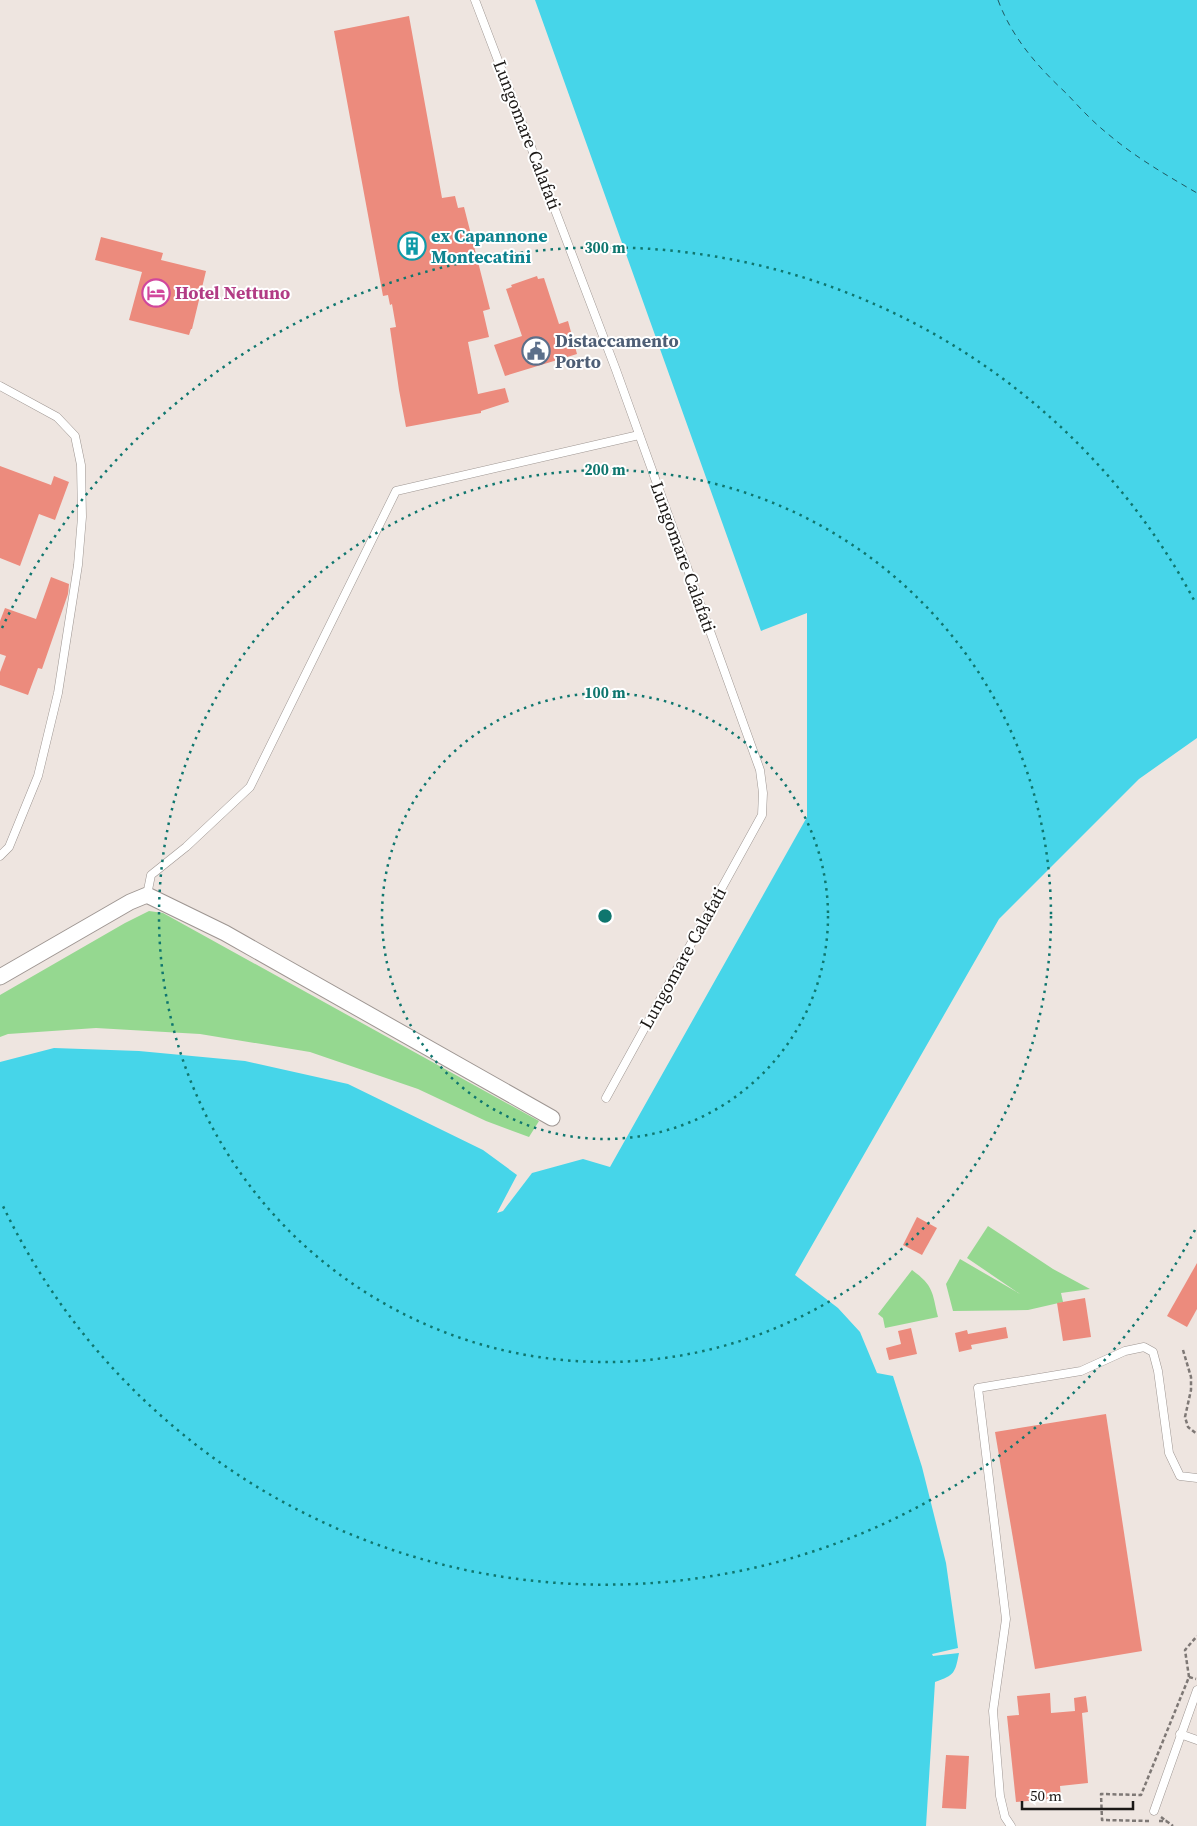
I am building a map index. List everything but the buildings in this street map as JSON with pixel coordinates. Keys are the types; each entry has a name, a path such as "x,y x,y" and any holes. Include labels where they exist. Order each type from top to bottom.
{"street":[{"path":"0,977 130,902 147,895 225,933 552,1118"}],"lane":[{"name":"Lungomare Calafati","path":"475,0 639,435 760,770 763,793 762,815 606,1098"},
{"path":"0,386 57,417 75,436 82,465 82,517 78,565 58,693 41,767 9,847 0,856"},
{"path":"147,895 151,875 186,847 250,787 396,491 639,435"},
{"path":"1011,1826 1004,1817 1000,1796 993,1711 1006,1619 978,1388 1081,1371 1125,1351 1144,1347 1153,1352 1158,1371 1168,1453 1180,1476 1197,1478"},
{"path":"1154,1811 1197,1690"},
{"path":"1180,1734 1197,1740"}],"path":[{"path":"1184,1350 1191,1377 1191,1390 1185,1417 1188,1428 1197,1434"},
{"path":"1166,1821 1102,1820 1101,1794 1141,1795 1189,1677 1185,1650 1197,1636"},
{"path":"1189,1677 1197,1680"}],"green space":[{"path":"149,911 163,913 539,1121 529,1137 486,1121 418,1089 310,1052 200,1034 96,1028 8,1034 0,1037 0,995"},
{"path":"988,1226 1053,1269 1090,1289 1061,1293 1063,1302 1028,1310 953,1311 946,1284 960,1259 1020,1294 967,1258"},
{"path":"912,1270 925,1281 931,1290 938,1317 885,1328 883,1318 878,1314"}],"water":[{"path":"535,0 1197,0 1197,738 1139,779 999,919 795,1275 838,1308 860,1332 877,1373 893,1376 922,1467 946,1563 958,1648 932,1654 933,1656 959,1653 953,1672 935,1682 926,1826 0,1826 0,1062 54,1048 139,1051 245,1061 348,1084 483,1150 517,1175 497,1213 503,1211 532,1173 583,1159 610,1167 807,817 807,613 761,631"}],"ferry route":[{"path":"998,0 1011,27 1027,51 1092,120 1140,158 1197,193"}],"place":[{"name":"ex Capannone Montecatini","path":"412,246"},
{"name":"Hotel Nettuno","path":"156,293"},
{"name":"Distaccamento Porto","path":"536,351"}]}
